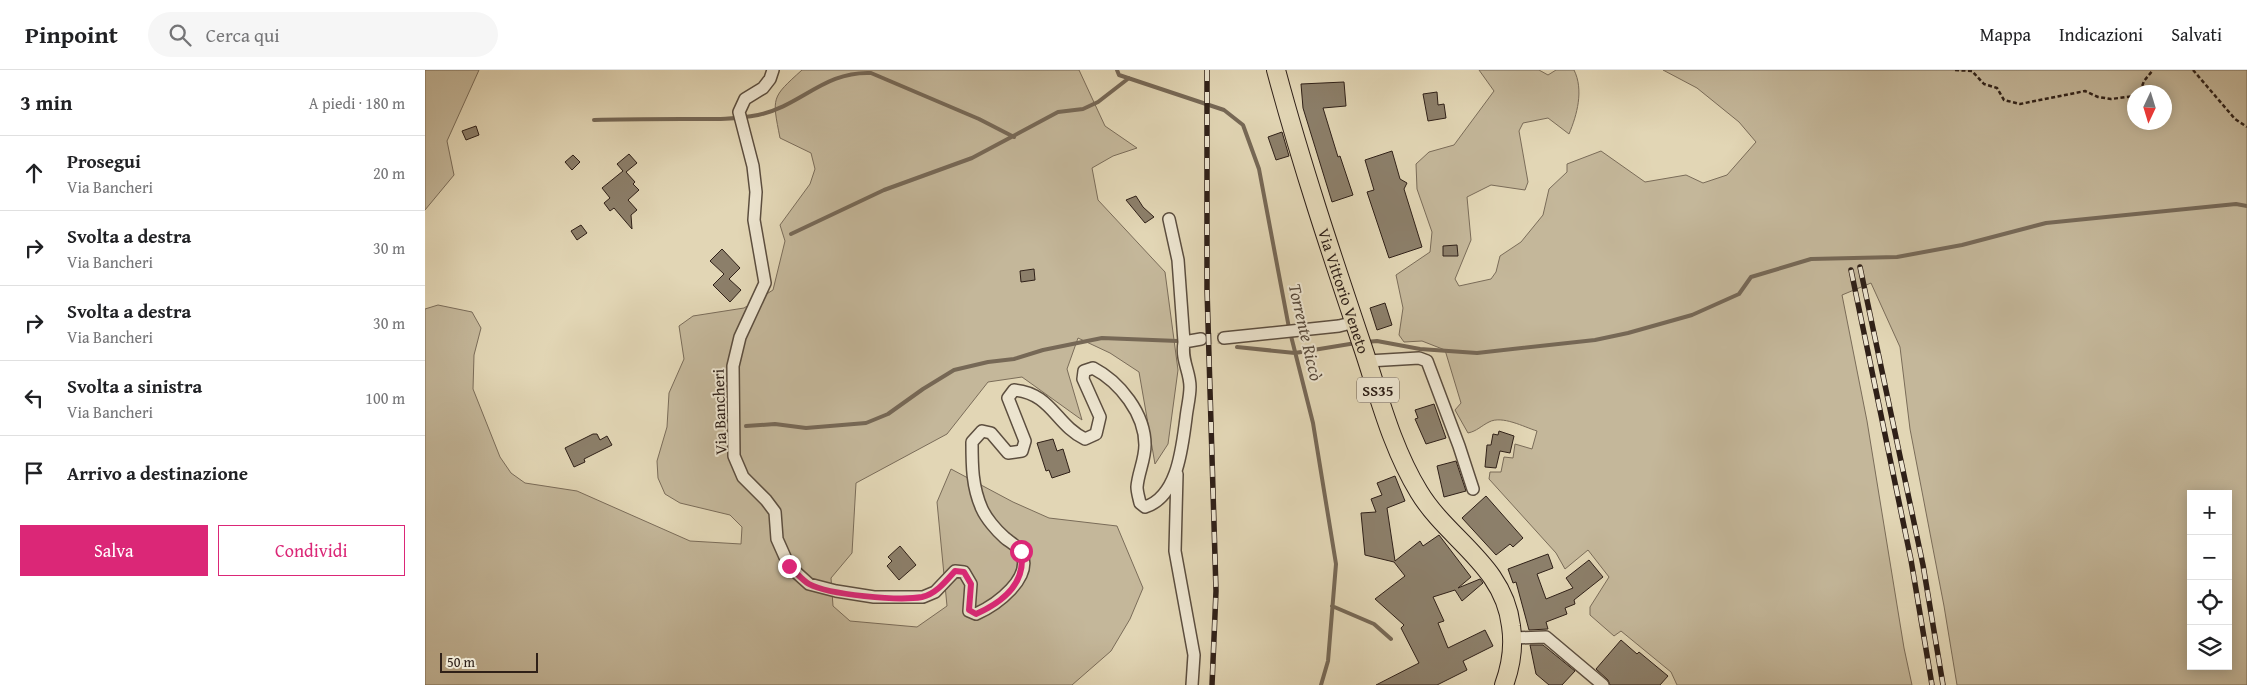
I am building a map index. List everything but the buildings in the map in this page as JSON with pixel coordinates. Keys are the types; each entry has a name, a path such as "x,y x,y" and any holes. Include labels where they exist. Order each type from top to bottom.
{"main road":[{"name":"Via Vittorio Veneto","path":"1277,70 1347,324 1368,361 1399,454 1428,506 1497,581 1505,598 1510,617 1512,638 1511,664 1504,685"}],"street":[{"name":"Via Bancheri","path":"773,70 770,79 763,88 745,99 739,112 753,166 756,192 754,220 765,283 740,337 733,366 734,456 743,477 775,512 777,539 789,566 809,584 874,597 923,597 935,592 955,571 964,572 971,584 969,610 976,614 991,607 1019,581 1023,565 1021,551 1002,535 982,510 972,479 972,442 982,430 991,433 1008,453 1022,450 1025,441 1008,398 1014,390 1023,391 1045,401 1072,433 1085,439 1096,434 1100,417 1083,379 1084,371 1093,368 1103,374 1126,397 1140,417 1145,444 1137,487 1140,502 1145,507 1153,504 1164,492 1177,470 1182,453 1190,386 1182,354 1184,342 1178,260 1169,219"},
{"path":"1225,338 1347,324"},
{"path":"1184,342 1201,339"},
{"path":"1368,361 1419,358 1427,361 1473,489"},
{"path":"1177,470 1175,551 1194,655 1192,685"},
{"path":"1512,638 1546,636 1603,685"}],"path":[{"path":"1955,70 1972,71 1984,84 1997,88 2004,100 2020,104 2085,92 2111,99 2127,97"},
{"path":"2143,85 2153,70"},
{"path":"2193,70 2235,119 2247,127"}],"shaded area":[{"path":"425,70 479,70 447,141 454,175 425,210"},
{"path":"802,70 1079,70 1105,126 1137,148 1113,156 1092,168 1098,200 1165,272 1178,370 1168,444 1155,464 1139,372 1110,353 1078,338 1067,369 1082,420 1022,377 988,382 947,434 856,483 852,553 831,578 833,606 850,621 917,627 947,606 937,502 951,469 1013,502 1049,518 1117,526 1143,588 1130,619 1111,651 1072,685 425,685 425,309 438,305 472,312 481,328 474,355 473,389 500,457 511,473 525,483 577,491 690,541 741,544 742,527 730,515 680,503 665,494 658,478 657,461 667,427 669,393 684,359 679,326 693,316 744,308 773,290 785,241 780,225 810,184 815,169 811,153 780,138 776,114 776,99 779,93"},
{"path":"1479,70 1539,70 1548,75 1556,70 1574,70 1579,86 1579,94 1575,119 1569,134 1548,118 1523,123 1519,131 1528,182 1525,190 1491,185 1467,197 1471,240 1455,279 1459,286 1491,279 1496,272 1500,256 1521,242 1543,215 1549,189 1567,172 1567,164 1601,151 1645,182 1686,175 1703,183 1727,175 1756,142 1739,122 1697,88 1663,70 2247,70 2247,685 1957,685 1910,429 1900,347 1871,283 1842,295 1867,421 1904,648 1912,685 1677,685 1671,672 1621,631 1614,636 1590,615 1590,607 1609,577 1588,550 1565,569 1556,553 1489,479 1490,472 1501,472 1504,457 1513,458 1515,444 1532,449 1537,431 1513,422 1494,420 1468,433 1455,410 1461,403 1445,350 1422,341 1404,342 1399,335 1403,308 1396,275 1430,252 1432,232 1417,189 1416,164 1429,152 1454,145 1494,91"}],"waterway":[{"name":"Torrente Riccò","path":"1117,70 1119,75 1224,110 1243,125 1259,169 1289,328 1313,423 1336,564 1328,661 1321,685"},
{"path":"594,120 749,117 773,111 840,77 871,73 979,119 1014,137"},
{"path":"791,234 884,190 972,158 1058,112 1083,109 1098,102 1129,78"},
{"path":"1366,342 1377,341 1420,349 1477,353 1595,340 1692,315 1739,294 1751,277 1811,259 1897,257 1962,245 2046,223 2236,204 2247,206"},
{"path":"746,426 775,424 806,428 866,423 888,414 954,370 988,362 1014,359 1043,350 1102,338 1178,341"},
{"name":"Torrente Riccò","path":"1237,347 1295,353 1356,343"},
{"path":"1332,606 1374,624 1391,639"}],"tunnel":[{"path":"1201,339 1224,338"}],"railway":[{"path":"1207,70 1207,289 1216,591 1212,685"},
{"path":"1860,267 1923,565 1943,685"},
{"path":"1851,270 1911,560 1932,685"}],"route":[{"path":"789,566 809,584 874,597 923,597 935,592 955,571 964,572 971,584 969,610 976,614 991,607 1019,581 1023,565 1021,551"}]}
